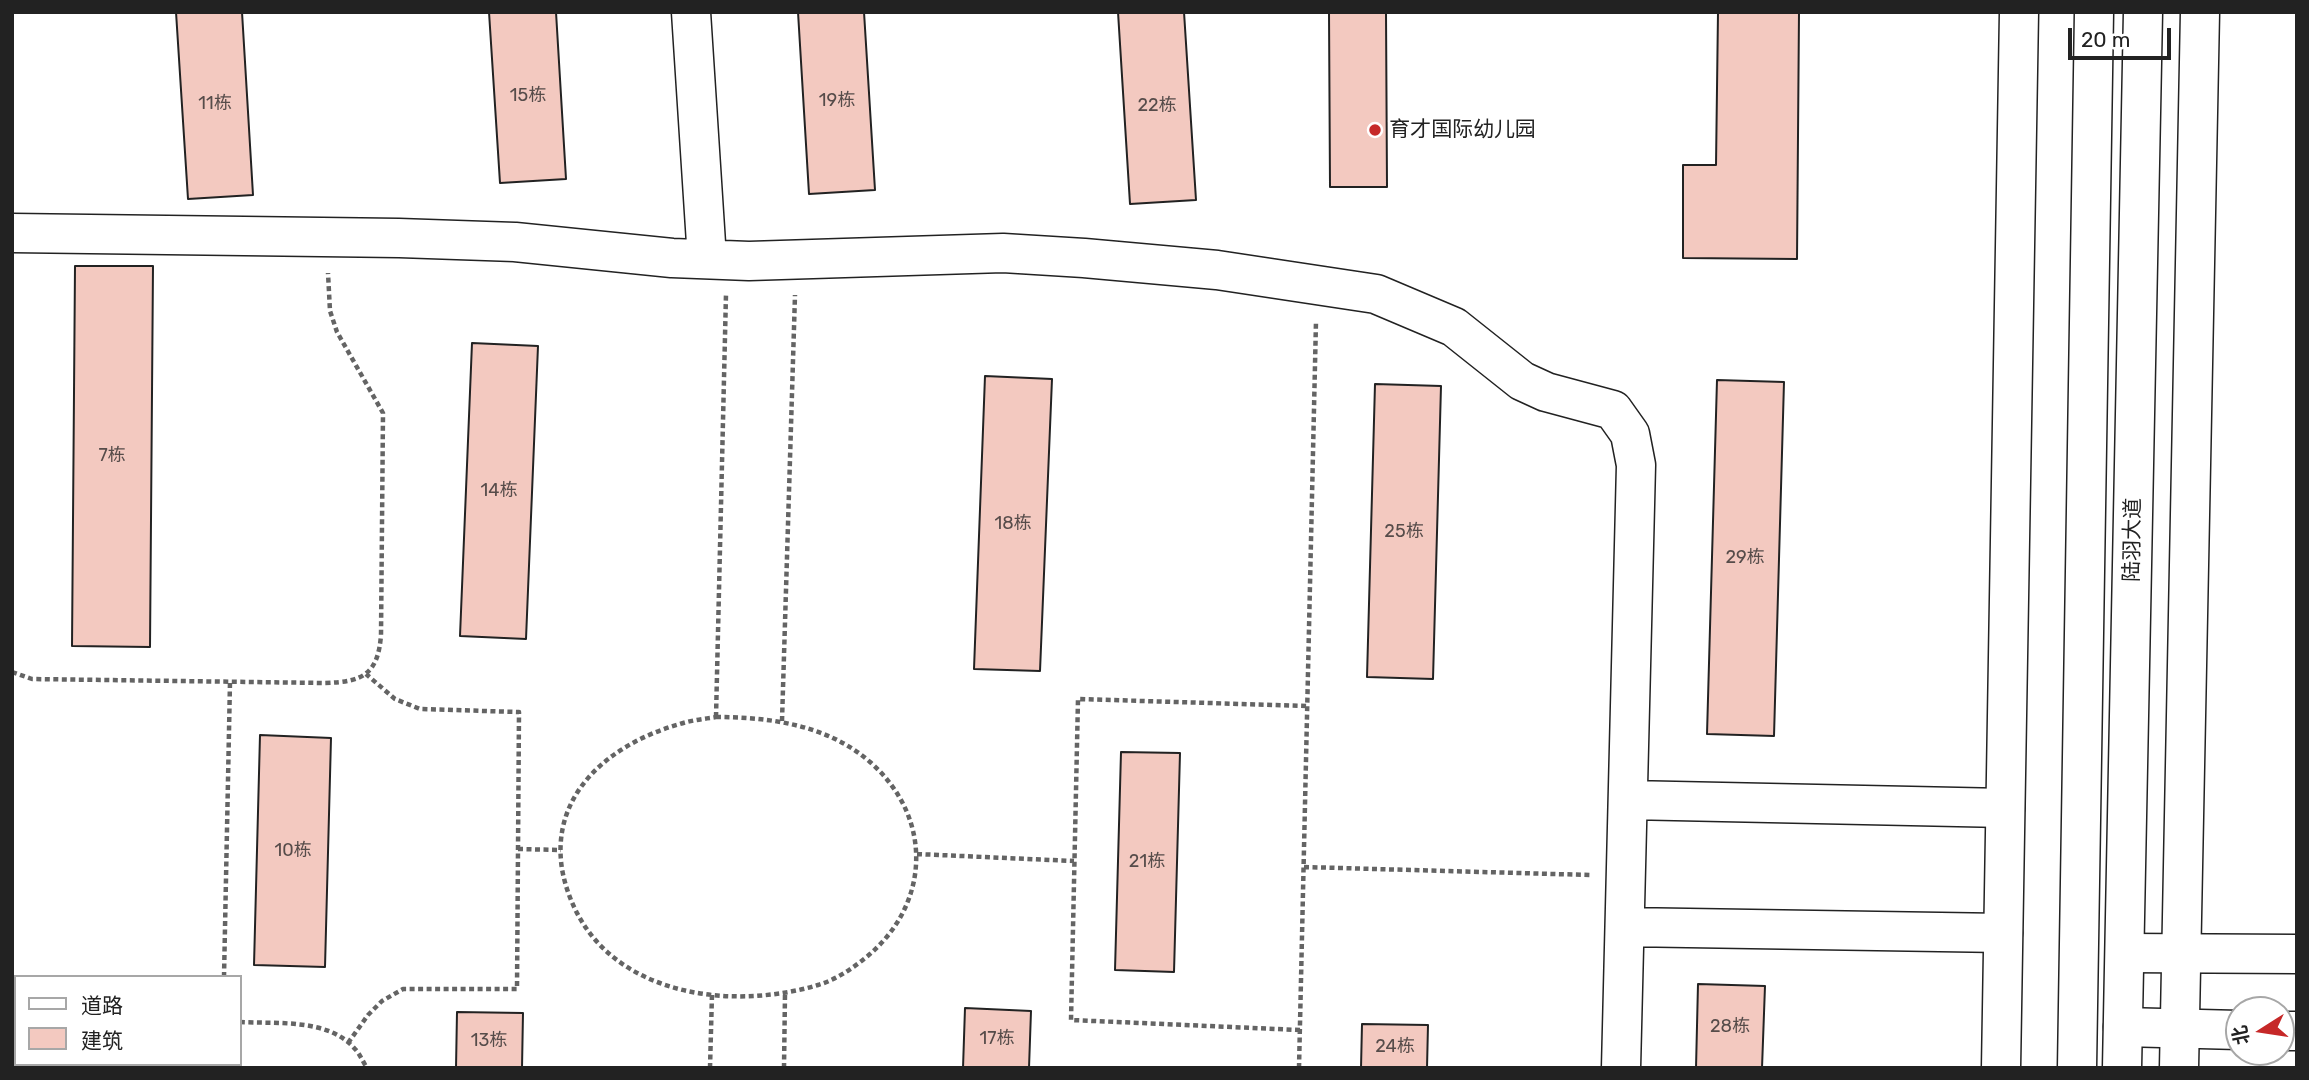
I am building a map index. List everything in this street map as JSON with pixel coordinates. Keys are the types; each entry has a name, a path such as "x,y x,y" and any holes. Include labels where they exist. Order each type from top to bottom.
{"main road":[{"path":"691,12 717,260"},
{"path":"2001,1068 2019,12"},
{"path":"2077,1068 2094,12"},
{"name":"陆羽大道","path":"2122,1068 2143,12"},
{"path":"2179,1068 2200,12"},
{"path":"12,233 515,242 717,260 1003,253 1217,270 1376,294 1454,327 1522,381 1546,392 1613,410 1630,434 1636,465 1621,1068"},
{"path":"1628,800 2005,808"},
{"path":"1625,927 2003,933"},
{"path":"2125,953 2297,954"},
{"path":"2123,1027 2225,1030"}],"path":[{"path":"12,672 32,679 230,682 349,682 366,674 379,656 381,635 383,413 337,332 330,311 329,237"},
{"path":"716,717 717,260"},
{"path":"782,721 796,260"},
{"path":"1299,1068 1317,285"},
{"path":"348,1043 382,1000 403,989 516,989 519,712 420,709 395,699 366,674"},
{"path":"224,975 230,682"},
{"path":"1300,1030 1071,1020 1074,861 1078,699 1307,706"},
{"path":"716,717 752,717 782,721 814,731 869,761 888,780 903,802 917,854 914,885 906,911 890,934 871,953 849,971 821,984 785,994 753,997 680,989 652,980 623,964 600,945 581,920 570,898 564,878 561,850 568,810 578,789 593,771 645,737 680,724 716,717"},
{"path":"517,849 561,850"},
{"path":"917,854 1074,861"},
{"path":"1304,867 1626,876"},
{"path":"710,1068 712,994"},
{"path":"784,1068 785,994"},
{"path":"242,1022 310,1026 336,1034 355,1048 367,1068"}],"building":[{"path":"176,12 242,12 253,195 188,199"},
{"path":"489,12 556,12 566,179 500,183"},
{"path":"798,12 864,12 875,190 809,194"},
{"path":"1118,12 1184,12 1196,200 1130,204"},
{"path":"1329,12 1386,12 1387,187 1330,187"},
{"path":"1718,12 1799,12 1797,259 1683,258 1683,165 1716,165"},
{"path":"75,266 153,266 150,647 72,646"},
{"path":"472,343 538,346 526,639 460,636"},
{"path":"985,376 1052,379 1040,671 974,669"},
{"path":"1717,380 1784,382 1774,736 1707,734"},
{"path":"1375,384 1441,386 1433,679 1367,677"},
{"path":"260,735 331,738 325,967 254,965"},
{"path":"1121,752 1180,753 1174,972 1115,970"},
{"path":"1698,984 1765,986 1762,1068 1696,1068"},
{"path":"965,1008 1031,1011 1029,1068 963,1068"},
{"path":"457,1012 523,1013 522,1068 456,1068"},
{"path":"1362,1024 1428,1025 1427,1068 1361,1068"},
{"path":"67,1066 145,1066 145,1068"}],"place":[{"name":"育才国际幼儿园","path":"1375,130"}]}
